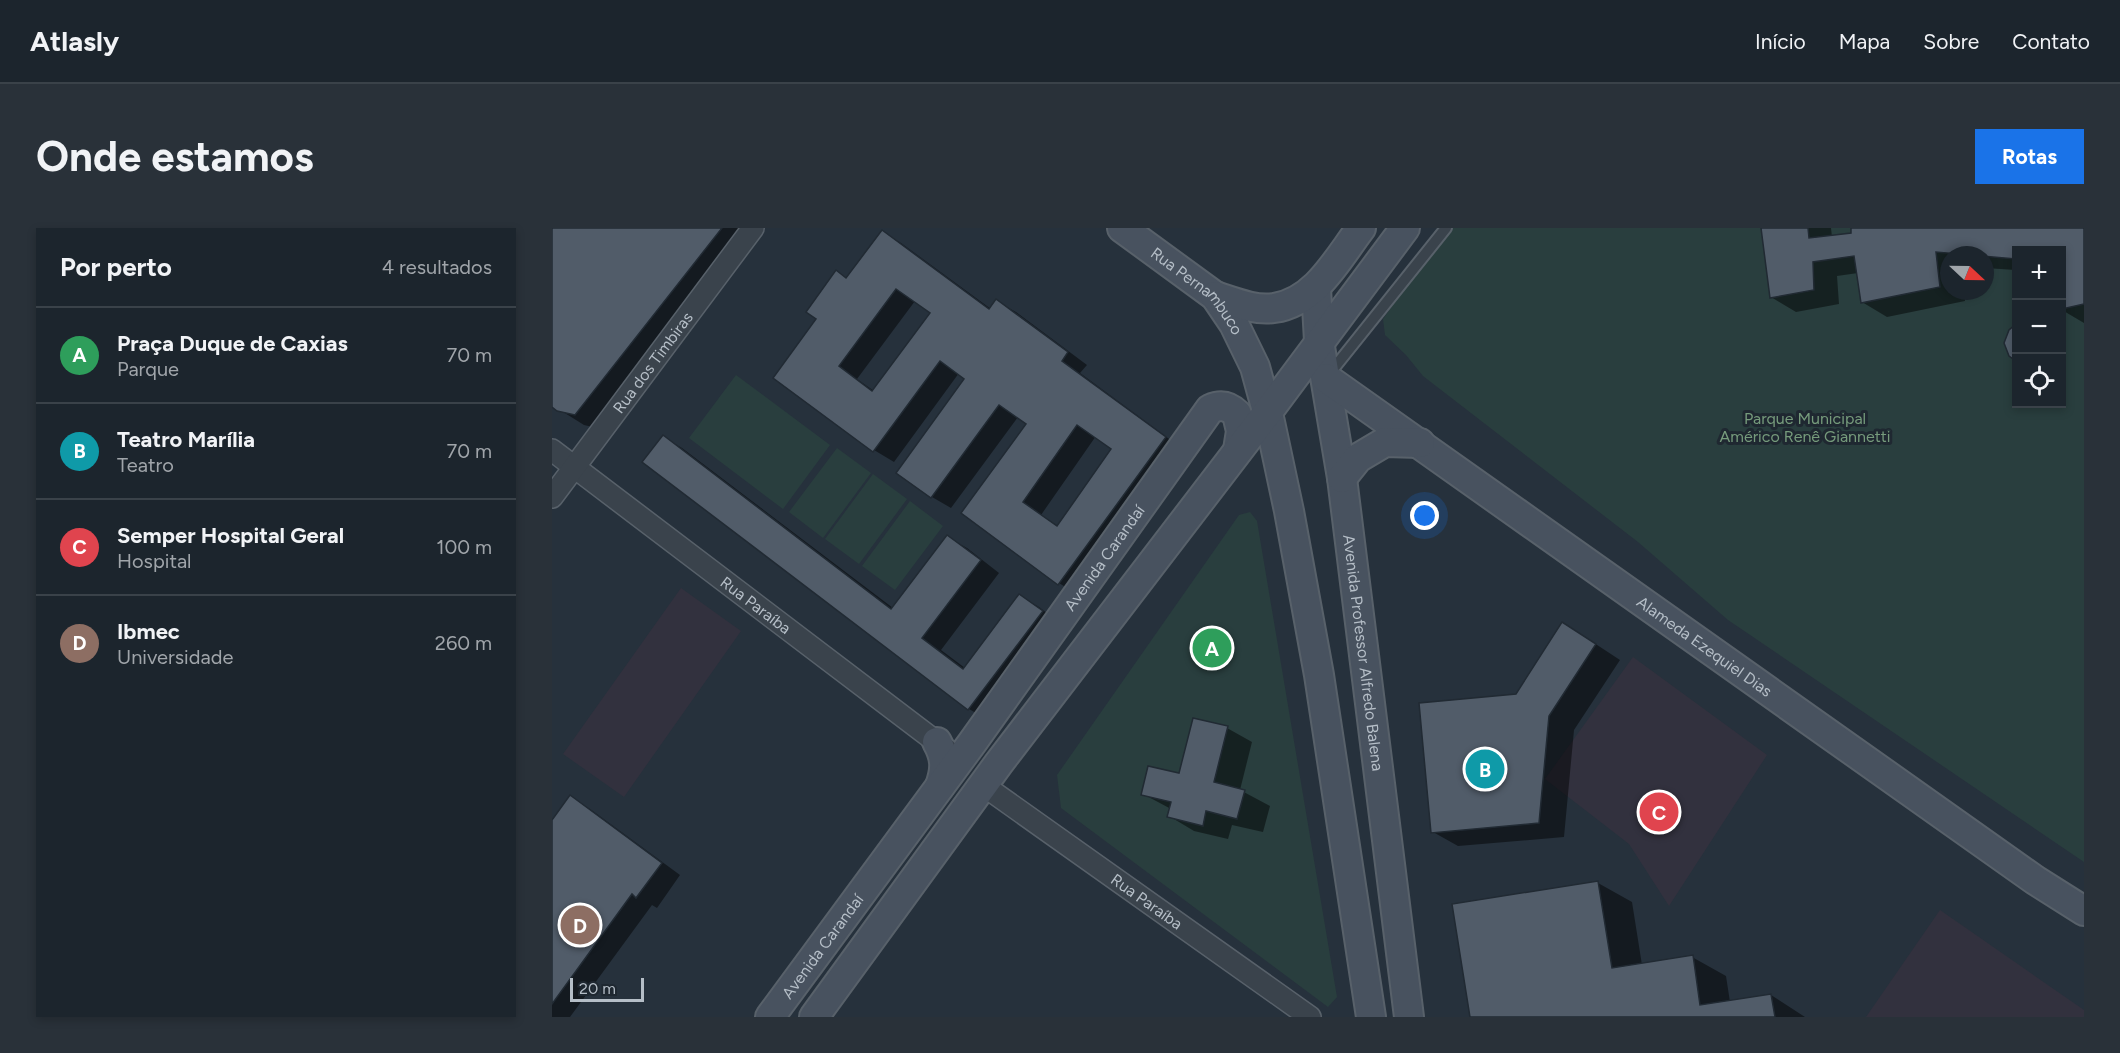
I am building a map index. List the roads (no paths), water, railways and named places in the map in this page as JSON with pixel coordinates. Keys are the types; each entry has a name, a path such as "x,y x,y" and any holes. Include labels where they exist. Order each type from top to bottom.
{"street":[{"name":"Rua dos Timbiras","path":"552,497 753,228"},
{"name":"Rua Pernambuco","path":"1122,228 1215,296 1234,324 1255,367 1267,413"},
{"path":"1215,296 1257,308 1275,308 1297,300 1316,288 1361,228"},
{"path":"814,1017 985,781 1267,413 1405,228"},
{"name":"Avenida Professor Alfredo Balena","path":"1316,288 1319,341 1342,478 1409,1017"},
{"name":"Alameda Ezequiel Dias","path":"1326,378 2035,880 2084,911"},
{"name":"Avenida Carandaí","path":"770,1017 960,760 1210,409 1226,406 1237,414 1241,431 1238,450"},
{"path":"1267,413 1289,511 1319,675 1371,1017"},
{"path":"1342,478 1358,458 1385,442 1420,443"},
{"name":"Rua Paraíba","path":"552,450 960,760"},
{"path":"937,742 944,755 945,765 940,786"},
{"path":"960,760 985,781"},
{"name":"Rua Paraíba","path":"985,781 1310,1017"}],"lane":[{"path":"1326,378 1446,228"}],"place":[{"name":"Praça Duque de Caxias","path":"1212,648"},
{"name":"Teatro Marília","path":"1485,769"},
{"name":"Semper Hospital Geral","path":"1659,812"},
{"name":"Ibmec","path":"580,925"}],"park label":[{"name":"Parque Municipal Américo Renê Giannetti","path":"1805,427"}]}
